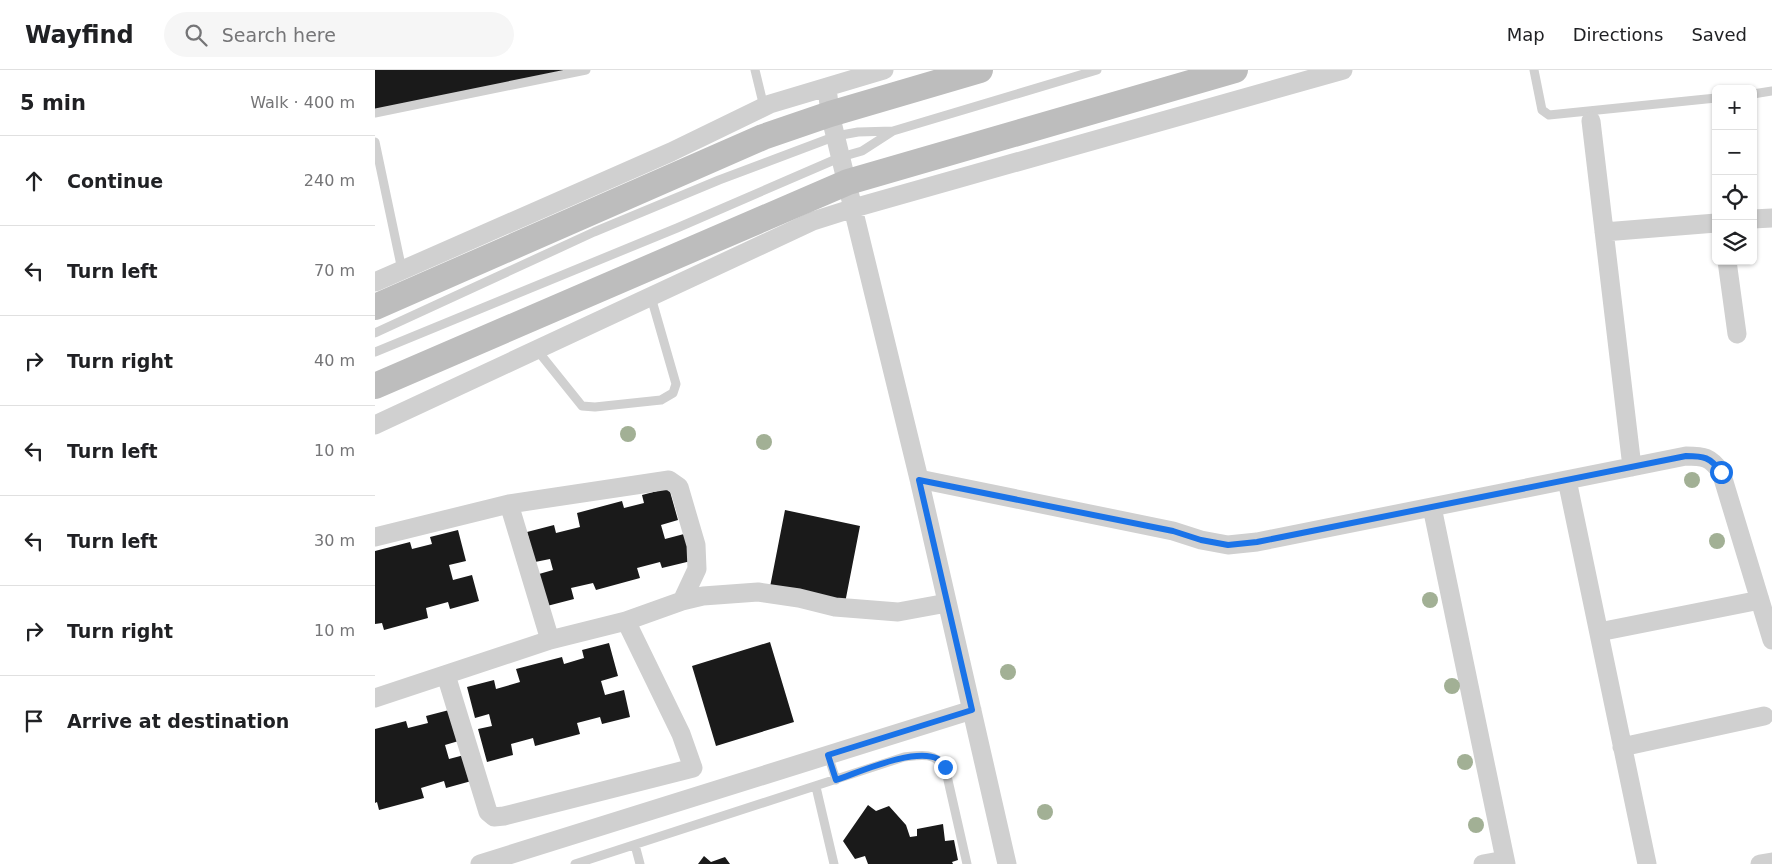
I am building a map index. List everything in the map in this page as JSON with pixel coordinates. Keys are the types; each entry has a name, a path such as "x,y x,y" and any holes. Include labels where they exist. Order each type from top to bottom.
{"main road":[{"path":"375,308 763,137 833,125 981,70"},
{"path":"375,386 848,182 1235,70"}],"street":[{"path":"375,282 663,156 763,107 884,70"},
{"path":"375,425 813,221 1343,70"},
{"path":"827,87 833,125 919,480 1007,864"},
{"path":"1591,121 1632,467"},
{"path":"1757,219 1772,218"},
{"path":"1604,232 1712,223"},
{"path":"1728,265 1737,334"},
{"path":"919,480 1173,531 1201,540 1228,545 1257,542 1686,456 1701,456 1713,460 1721,472 1772,640"},
{"path":"375,538 509,504 669,480 679,487 696,545 697,569 682,601"},
{"path":"1567,480 1647,864"},
{"path":"509,504 550,640"},
{"path":"1432,507 1505,862 1483,864"},
{"path":"375,698 550,640 626,621 682,601 703,596 758,592 799,598 835,607 898,612 947,603"},
{"path":"1599,632 1760,600"},
{"path":"626,621 681,734 701,794"},
{"path":"446,675 488,812 494,817 693,768"},
{"path":"480,864 972,710"},
{"path":"1622,747 1764,716"},
{"path":"1760,864 1772,862"}],"lane":[{"path":"375,113 586,70"},
{"path":"755,70 763,107"},
{"path":"375,333 594,232 719,180 833,125 858,132 893,131 1097,70"},
{"path":"1534,70 1542,110 1549,115 1712,98"},
{"path":"1757,94 1772,92"},
{"path":"375,352 659,236 841,158 862,151 893,131"},
{"path":"375,142 402,270"},
{"path":"537,350 582,406 595,407 661,400 673,393 676,384 651,296"},
{"path":"828,755 836,780"},
{"path":"575,864 904,757 924,755 939,759 945,767 967,864"},
{"path":"816,787 834,864"},
{"path":"635,845 640,864"}],"building":[{"path":"375,70 571,70 375,112"},
{"path":"669,488 678,520 661,525 665,539 684,534 691,561 662,568 660,562 637,568 640,578 596,590 593,583 571,588 574,599 547,606 539,574 553,570 550,559 535,562 527,532 554,525 556,533 580,527 577,513 622,501 624,508 644,503 642,495"},
{"path":"785,510 860,526 845,603 770,587"},
{"path":"458,530 466,561 449,565 453,580 472,575 479,601 450,609 448,602 426,608 428,618 384,630 382,623 375,624 375,551 410,542 412,549 432,544 430,537"},
{"path":"770,642 794,722 716,746 692,666"},
{"path":"609,643 618,676 601,681 605,695 624,690 630,717 602,724 600,717 577,723 580,734 535,746 533,738 511,744 513,755 487,762 478,729 492,726 489,714 475,718 467,687 494,680 496,689 520,682 516,669 562,657 564,664 584,658 582,650"},
{"path":"453,709 462,740 445,745 449,759 468,754 475,780 446,788 444,781 421,788 424,798 379,810 377,802 375,803 375,729 406,721 408,728 428,723 426,716"},
{"path":"868,805 876,811 889,806 906,825 910,837 917,836 917,829 943,824 945,841 954,840 958,860 952,862 953,864 868,864 865,856 855,859 843,841"},
{"path":"704,856 711,862 725,857 730,864 698,864"}],"route":[{"path":"945,767 939,759 924,755 904,757 836,780 828,755 972,710 919,480 1173,531 1201,540 1228,545 1257,542 1686,456 1701,456 1713,460 1721,472"}]}
